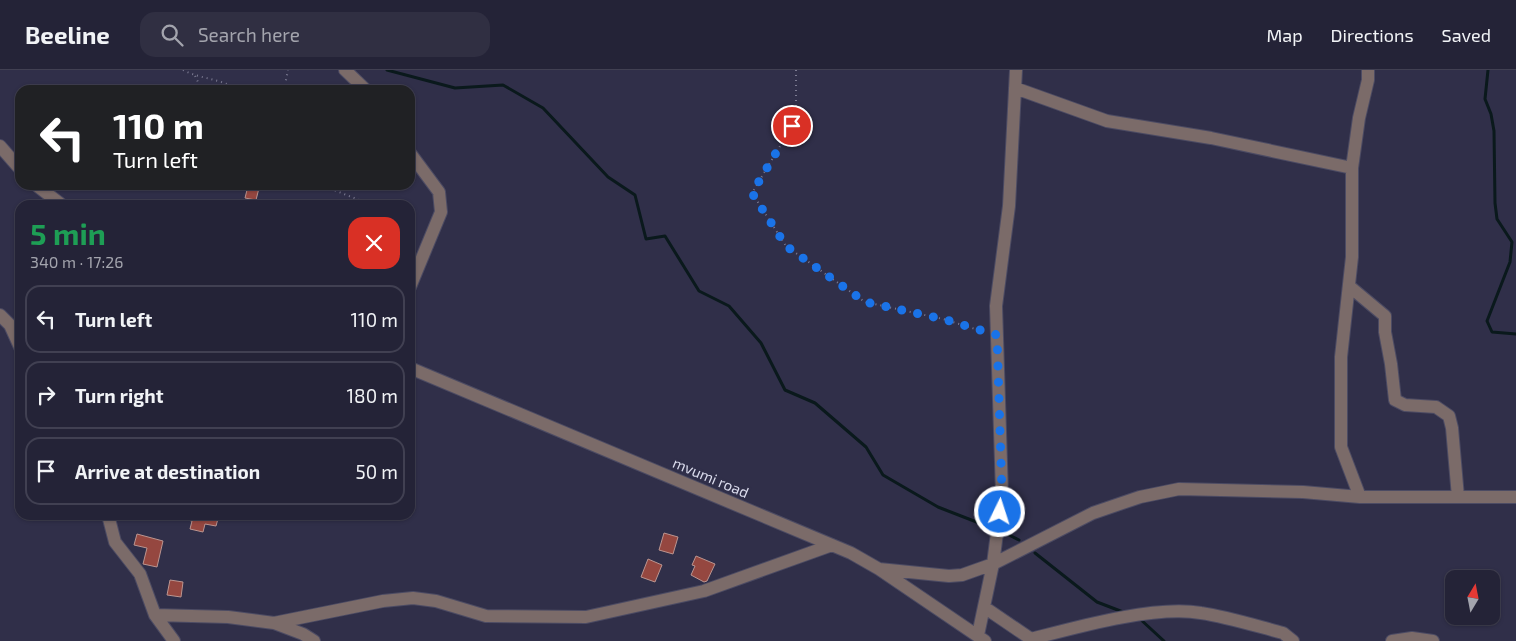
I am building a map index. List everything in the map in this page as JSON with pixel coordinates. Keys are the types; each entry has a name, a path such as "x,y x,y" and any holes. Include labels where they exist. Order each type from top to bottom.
{"street":[{"path":"345,70 361,85"},
{"path":"982,638 984,607 994,564 1002,494 996,306 1009,206 1016,70"},
{"path":"1360,496 1341,447 1341,356 1352,257 1352,168 1359,118 1368,80 1368,70"},
{"path":"1015,88 1107,121 1212,138 1352,168"},
{"path":"0,146 15,163"},
{"path":"415,160 438,192 441,212 415,274"},
{"path":"42,190 56,200"},
{"path":"1349,286 1385,316 1385,332 1395,400 1405,405 1436,407 1449,416 1452,428 1458,497"},
{"path":"0,315 10,325 15,336"},
{"name":"mvumi road","path":"415,370 851,553 879,569 982,638"},
{"path":"879,569 949,576 962,575 994,564 1092,513 1140,497 1179,490 1303,492 1360,496 1516,497"},
{"path":"109,520 115,542 140,574 155,615 174,641"},
{"path":"274,624 383,600 413,598 436,601 486,616 586,617 704,591 832,545"},
{"path":"984,607 1031,640 1132,616 1174,612 1200,612 1283,633 1293,641"},
{"path":"155,615 228,617 274,624 303,634 314,641"},
{"path":"1392,641 1412,638 1434,641"}],"path":[{"path":"183,70 196,76 220,80 229,85"},
{"path":"285,85 288,70"},
{"path":"796,70 796,109 792,126 752,193 786,246 865,302 943,319 997,335"},
{"path":"196,76 200,85"},
{"path":"334,190 359,200"}],"building":[{"path":"247,190 258,190 256,200 245,198"},
{"path":"188,520 218,520 216,526 205,524 203,532 190,529 192,521"},
{"path":"664,533 678,537 673,554 659,550"},
{"path":"137,534 163,541 157,567 143,564 147,548 134,545"},
{"path":"696,556 715,564 707,581 704,582 691,575 695,566 692,565"},
{"path":"648,559 662,565 655,582 641,577"},
{"path":"170,580 183,582 181,597 167,595"}],"waterway":[{"path":"387,70 455,88 503,85 543,108 608,177 635,195 646,239 665,236 699,291 729,306 761,343 785,390 815,403 866,447 883,475 938,507 992,528"},
{"path":"1488,70 1485,99 1491,114 1494,131 1497,219 1512,242 1510,262 1487,321 1492,332 1516,334"},
{"path":"1009,535 1019,540"},
{"path":"1035,553 1097,602 1123,612"},
{"path":"1139,618 1164,641"}],"route":[{"path":"792,126 752,193 786,246 865,302 943,319 997,335 1002,494 1000,512"}]}
